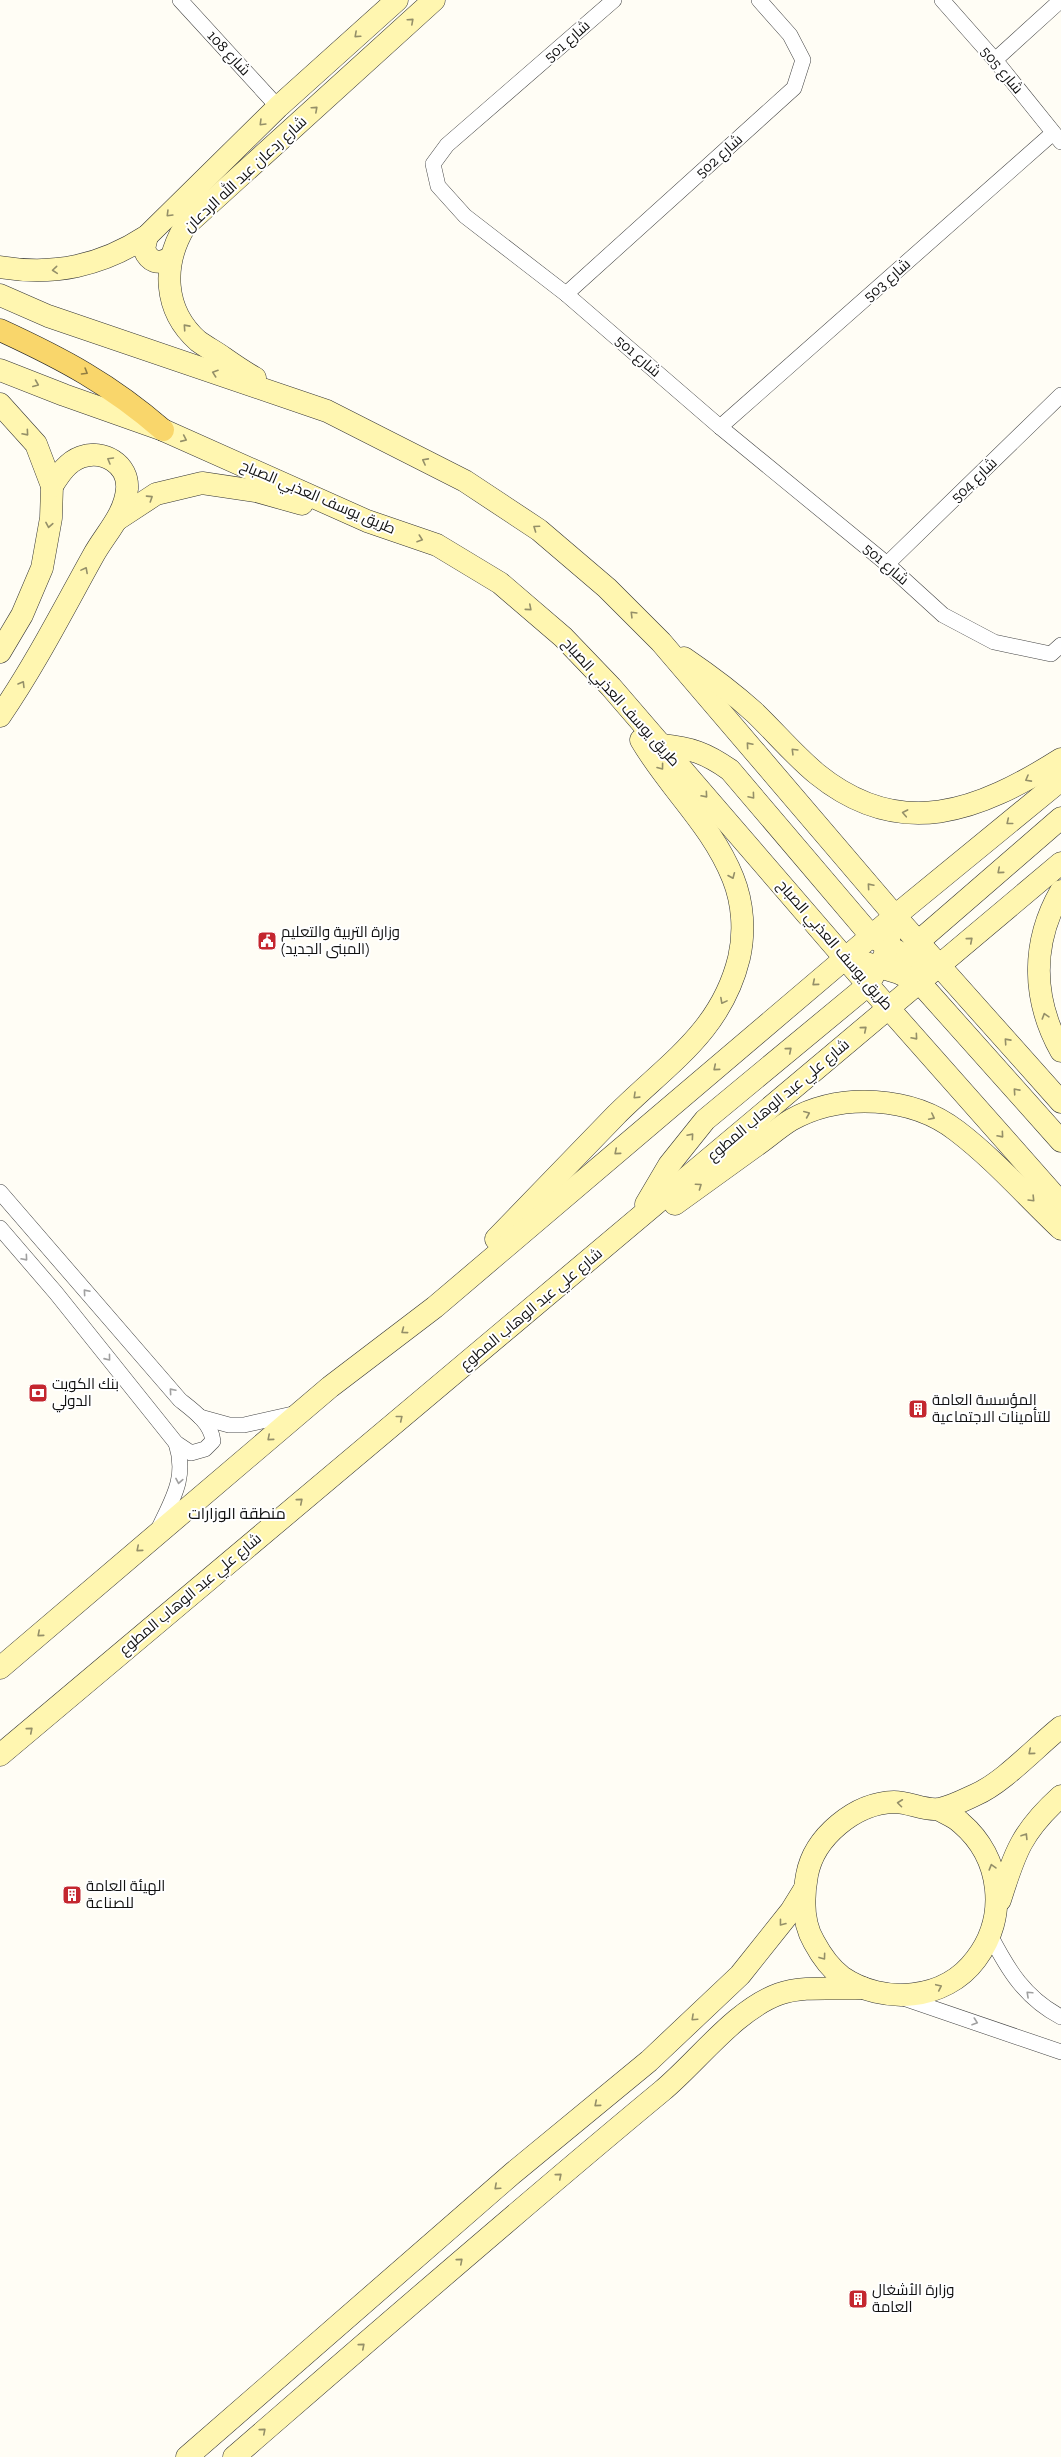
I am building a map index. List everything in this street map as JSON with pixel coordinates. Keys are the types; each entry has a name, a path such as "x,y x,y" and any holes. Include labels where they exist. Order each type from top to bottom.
{"main road":[{"path":"0,330 84,370 127,400 163,430"}],"street":[{"name":"شارع ردعان عبد الله الردعان","path":"0,267 43,271 87,265 128,248 147,236 278,107 397,0"},
{"name":"شارع ردعان عبد الله الردعان","path":"327,411 250,375 198,340 179,319 170,296 168,277 170,258 176,241 185,226 434,0"},
{"name":"شارع 501","path":"614,0 448,145 433,164 438,186 465,216 566,294 720,427 887,564 943,615 994,642 1051,654 1061,645"},
{"name":"شارع 502","path":"566,294 794,88 803,60 790,35 759,0"},
{"name":"شارع 505","path":"942,0 994,60 1057,138"},
{"path":"994,60 1061,0"},
{"name":"شارع 108","path":"185,2 278,107"},
{"name":"شارع 503","path":"720,427 1057,138"},
{"path":"147,236 144,249 151,260 157,262 170,258"},
{"name":"طريق يوسف العذبي الصباح","path":"0,295 48,316 327,411 465,481 539,530 607,588 661,642 896,916 890,958 889,1008 1061,1203"},
{"name":"طريق يوسف العذبي الصباح","path":"0,370 64,395 163,430 367,521 437,545 500,583 563,637 611,687 845,958 890,958 940,965 1061,1102"},
{"name":"شارع 504","path":"887,564 1061,396"},
{"path":"0,404 36,444 52,486 51,518 42,568 22,615 0,652"},
{"path":"0,716 21,686 94,554 118,519 127,489 124,473 115,461 100,454 81,457 63,468 52,486"},
{"path":"118,519 156,494 202,484 256,491 367,521"},
{"path":"661,642 710,675 754,712 816,773 845,794 875,807 911,814 952,811 992,798 1061,759"},
{"path":"436,1307 462,1274 617,1115 692,1043 724,1002 735,972 743,941 742,910 733,878 702,822 645,747 611,687"},
{"path":"662,745 687,747 710,756 730,770 890,958 920,983 1061,1141"},
{"path":"889,1008 890,958 896,916 1061,780"},
{"path":"640,1216 669,1165 705,1120 890,958 1061,818"},
{"name":"شارع علي عبد الوهاب المطوع","path":"0,1755 366,1446 490,1345 640,1216 920,983 1061,863"},
{"path":"1061,891 1051,908 1041,937 1037,969 1040,1000 1050,1031 1061,1051"},
{"path":"0,1668 330,1386 436,1307 845,958 890,958"},
{"path":"490,1345 605,1254 791,1120 818,1109 844,1102 902,1104 929,1115 956,1130 982,1151 1061,1229"},
{"path":"0,1192 180,1400 200,1417 212,1433 213,1441 205,1449 191,1453 176,1443 56,1293 0,1228"},
{"path":"200,1417 229,1425 244,1425 300,1412"},
{"path":"157,1534 179,1484 181,1459 176,1443"},
{"path":"938,1809 977,1794 993,1784 1061,1727"},
{"path":"898,1996 927,1992 954,1980 975,1960 990,1935 1014,1858 1026,1833 1061,1796"},
{"path":"997,1911 997,1886 990,1862 978,1840 960,1822 938,1809 894,1802 870,1807 848,1817 829,1833 815,1853 808,1871 804,1890 805,1915 812,1938 821,1954 842,1976 863,1988 880,1994 898,1996 1061,2052"},
{"path":"187,2457 513,2173 649,2061 740,1975 791,1911 804,1890"},
{"path":"990,1935 1015,1979 1037,2002 1061,2016"},
{"path":"234,2457 534,2197 668,2085 734,2023 759,2004 780,1994 806,1990 863,1988"}],"place":[{"name":"وزارة التربية والتعليم (المبنى الجديد)","path":"267,941"},
{"name":"بنك الكويت الدولي","path":"38,1393"},
{"name":"المؤسسة العامة للتأمينات الاجتماعية","path":"918,1409"},
{"name":"الهيئة العامة للصناعة","path":"72,1895"},
{"name":"وزارة الأشغال العامة","path":"858,2299"}],"district":[{"name":"منطقة الوزارات","path":"237,1513"}]}
